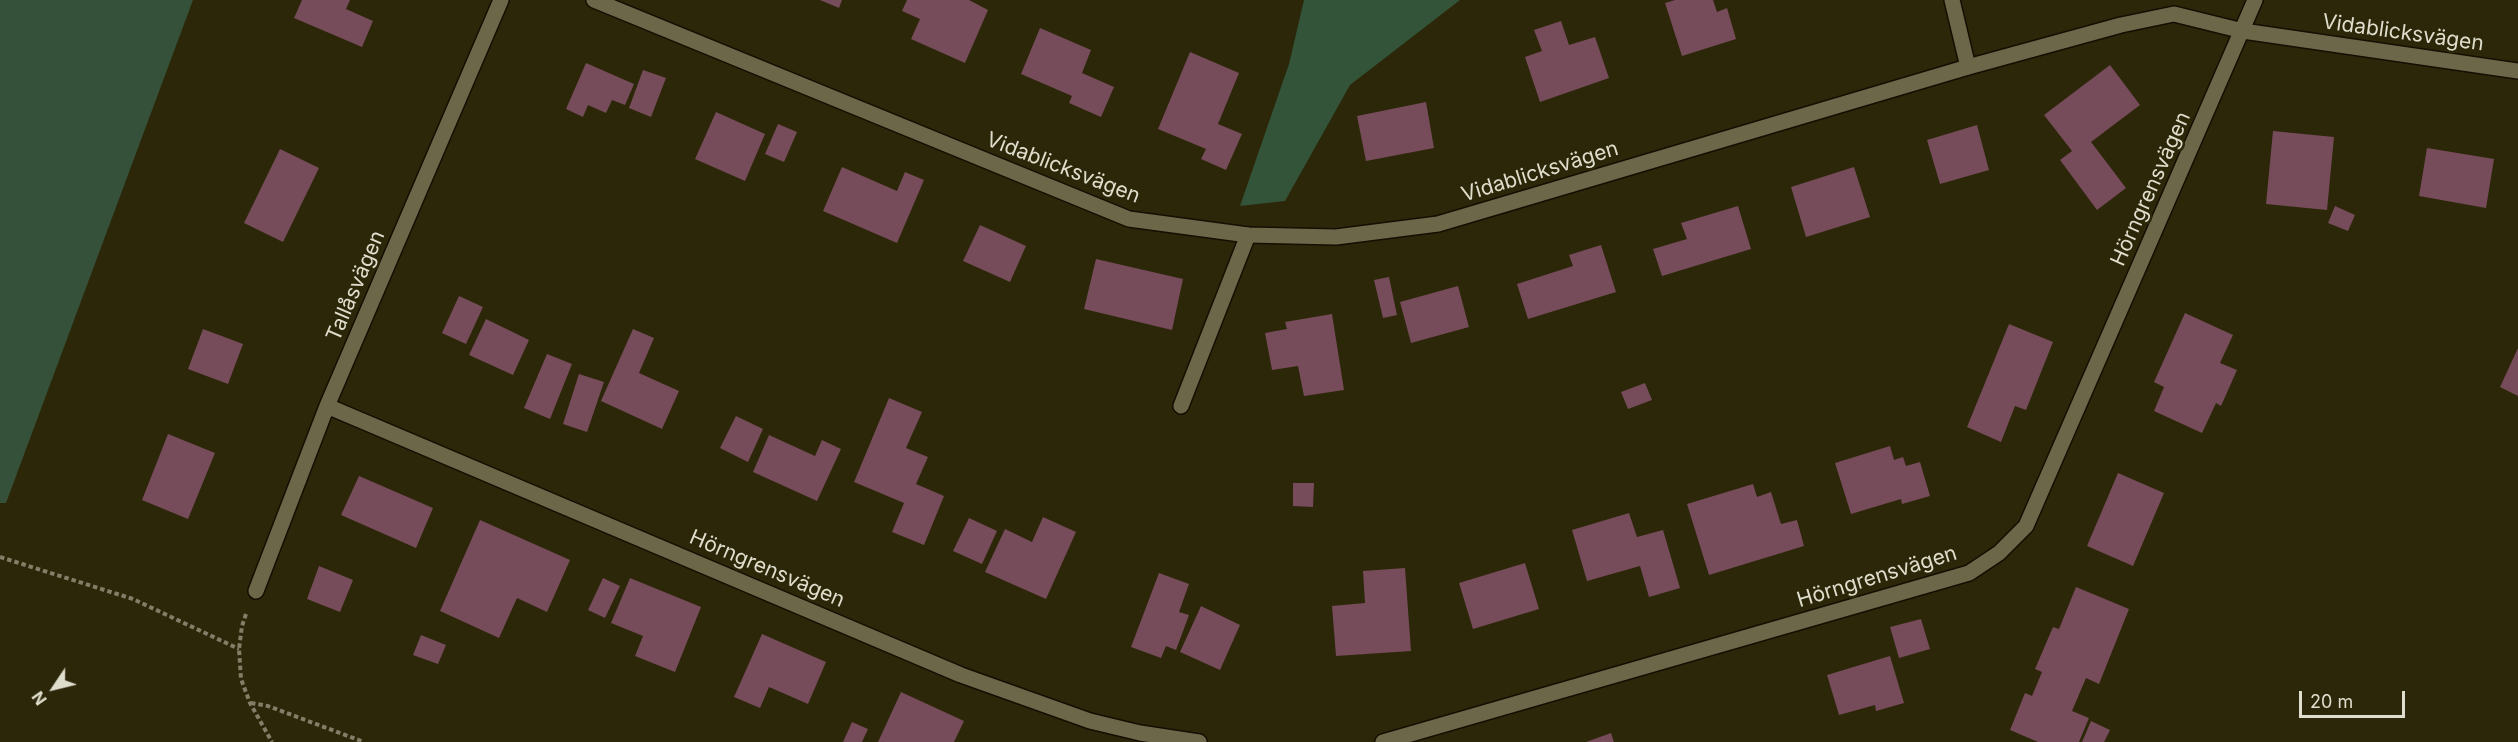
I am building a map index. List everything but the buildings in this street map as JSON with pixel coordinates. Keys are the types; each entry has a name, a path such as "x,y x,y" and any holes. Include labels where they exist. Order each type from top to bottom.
{"street":[{"name":"Tallåsvägen","path":"256,591 327,405 501,0"},
{"name":"Vidablicksvägen","path":"594,0 1129,219 1248,235 1336,237 1438,224 1968,67 2121,25 2174,14 2243,31 2518,71"},
{"path":"1952,0 1968,67"},
{"name":"Hörngrensvägen","path":"1383,742 1969,573 1999,553 2026,525 2255,0"},
{"path":"1180,406 1248,235"},
{"name":"Hörngrensvägen","path":"327,405 961,675 1090,721 1140,733 1199,742"}],"path":[{"path":"0,557 133,599 238,649"},
{"path":"256,591 242,626 238,649 242,680 250,703 272,742"},
{"path":"250,703 268,706 364,742"}],"green space":[{"path":"0,0 193,0 6,503 0,503"},
{"path":"1304,0 1460,0 1350,85 1285,201 1240,206 1289,64"}]}
